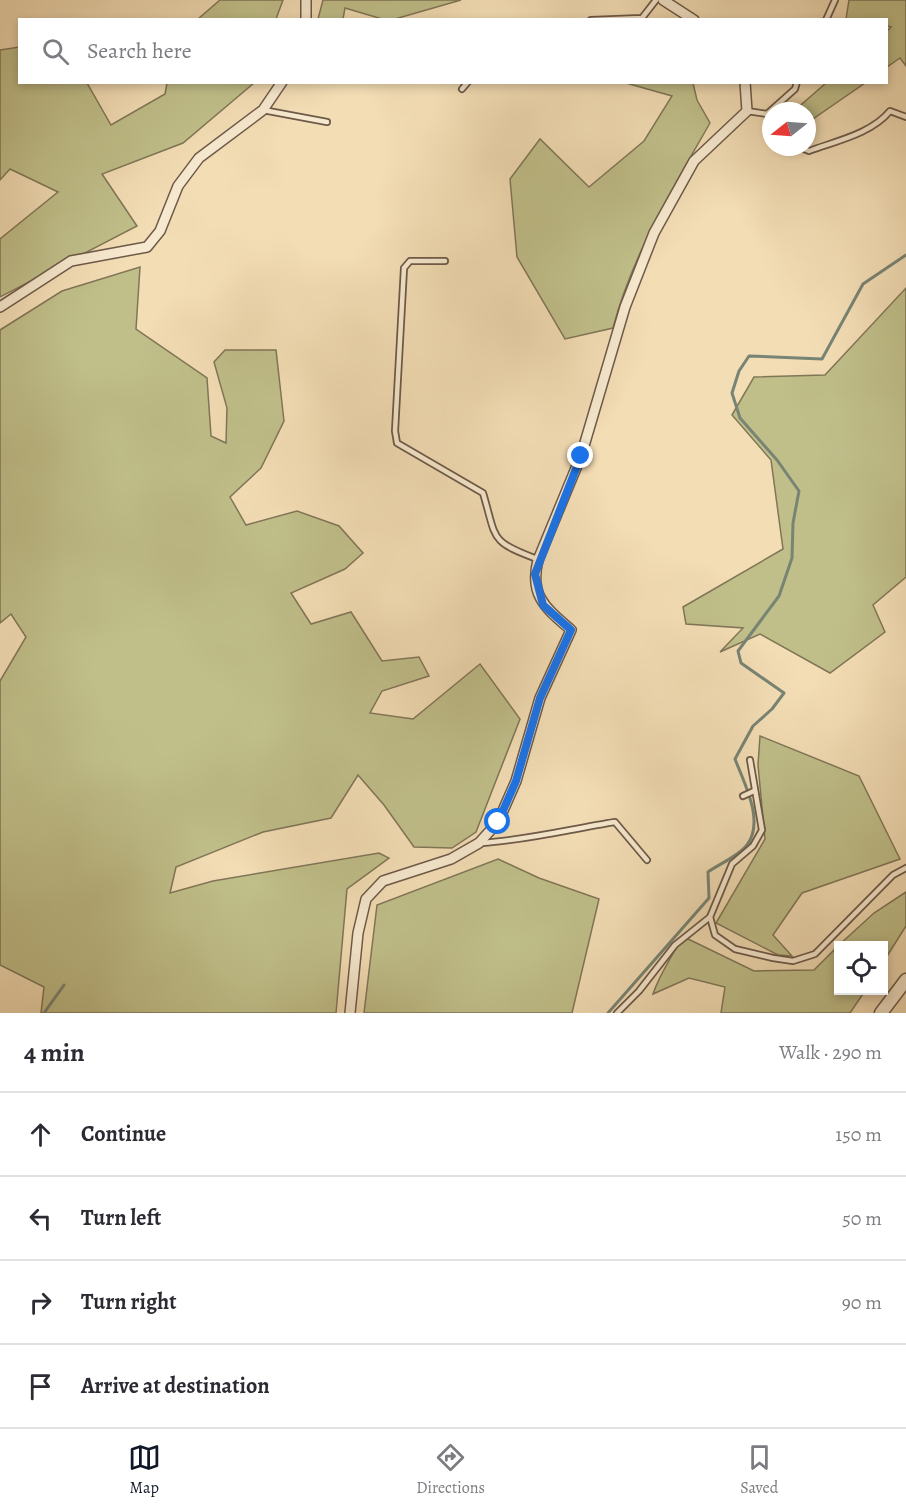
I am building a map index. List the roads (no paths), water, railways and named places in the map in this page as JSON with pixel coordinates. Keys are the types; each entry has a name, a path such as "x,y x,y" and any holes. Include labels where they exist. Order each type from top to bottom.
{"street":[{"path":"306,0 306,18"},
{"path":"663,0 691,18"},
{"path":"0,307 71,261 147,247 160,231 178,186 199,158 263,110 281,84"},
{"path":"350,1013 358,933 366,899 383,881 451,859 479,843 498,822 516,781 540,698 571,630 543,605 535,574 538,560 581,456 625,308 654,233 694,161 747,111 745,84"},
{"path":"880,1013 906,980"}],"lane":[{"path":"642,18 656,0"},
{"path":"827,18 835,0"},
{"path":"462,89 466,84"},
{"path":"782,102 795,89 796,84"},
{"path":"263,110 327,122"},
{"path":"747,111 762,114"},
{"path":"816,149 880,123 890,111 906,117"},
{"path":"445,261 410,261 404,268 395,431 397,443 483,493 495,537 508,548 538,560"},
{"path":"617,1013 639,991 675,945 710,917 732,864 753,846 762,830 750,760"},
{"path":"743,796 754,791"},
{"path":"479,843 515,840 575,827 615,822 646,860"},
{"path":"710,917 715,935 735,949 793,961 815,954 893,875 906,868"}],"waterway":[{"path":"608,1013 709,898 708,872 747,845 754,825 753,814 751,802 735,759 753,726 772,709 784,693 741,663 738,651 779,596 792,558 793,523 799,491 777,460 740,418 732,393 739,371 749,356 822,359 863,284 906,255"},
{"path":"44,1013 64,985"}]}
